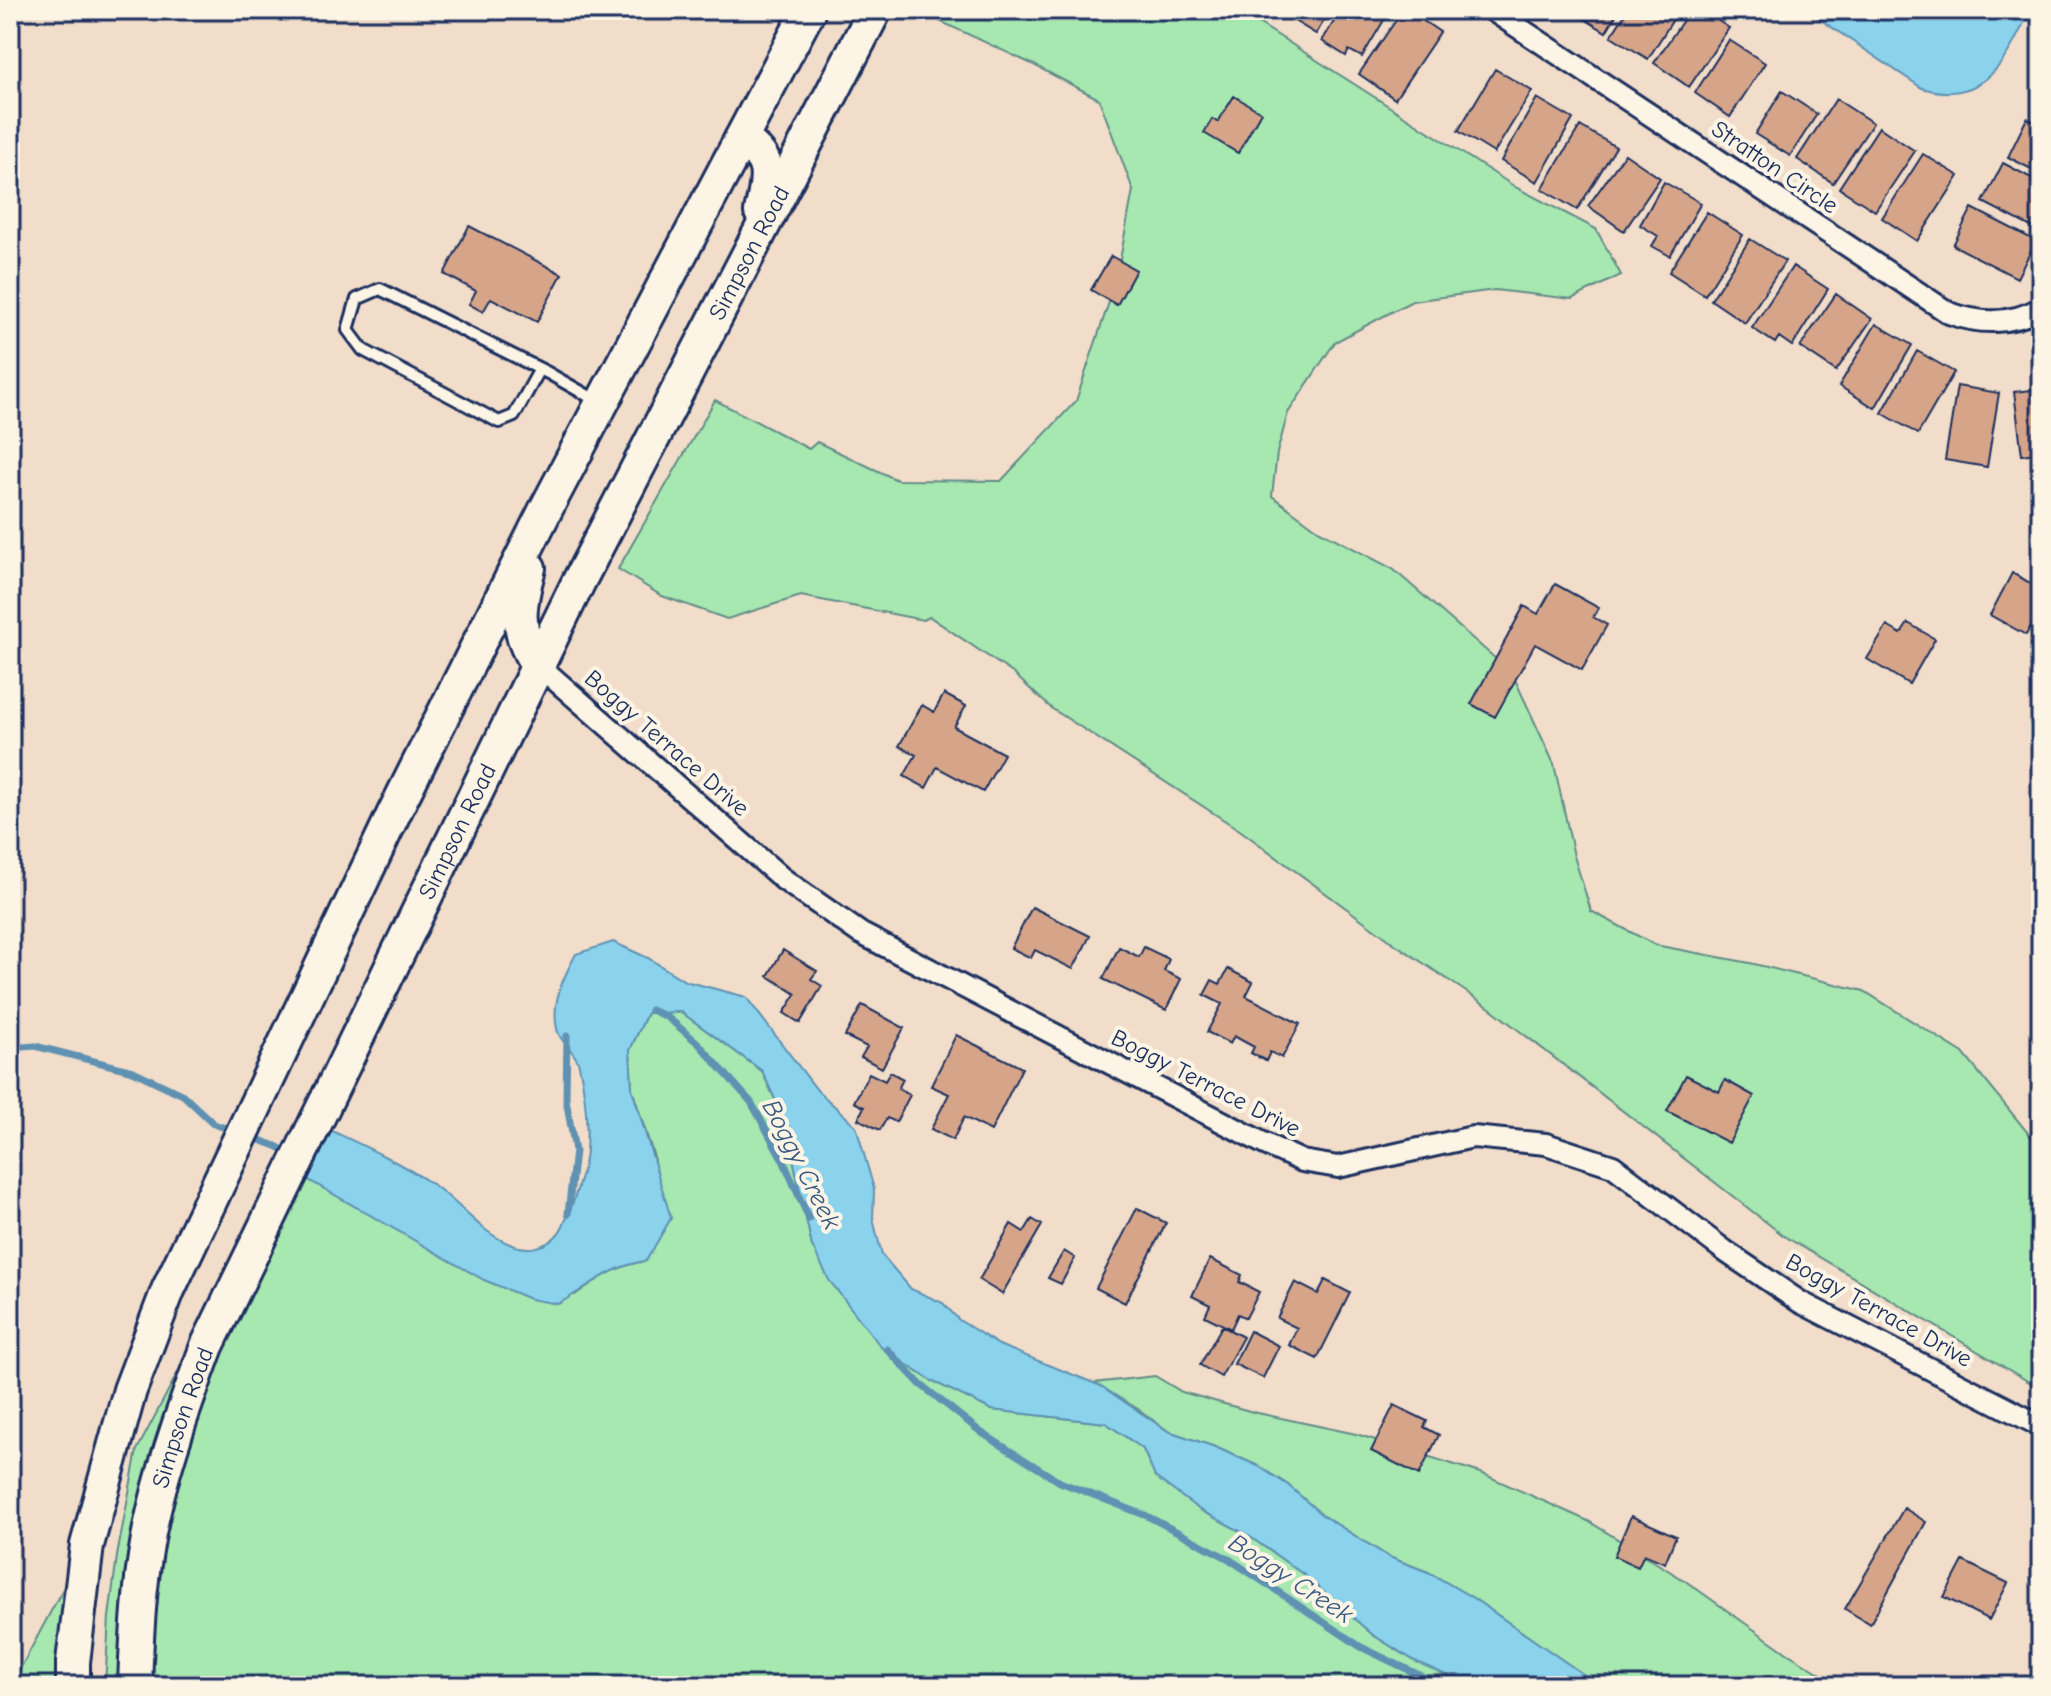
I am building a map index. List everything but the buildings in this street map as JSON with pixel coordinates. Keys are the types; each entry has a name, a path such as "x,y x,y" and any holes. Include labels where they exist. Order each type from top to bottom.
{"main road":[{"path":"73,1686 87,1545 130,1390 168,1290 395,811 547,507 809,10"},
{"name":"Simpson Road","path":"135,1686 137,1625 154,1510 170,1451 207,1346 537,664 875,10"},
{"path":"741,139 756,147 765,158 767,172 754,243"},
{"path":"537,664 525,647 521,627 522,597 547,507"}],"street":[{"name":"Stratton Circle","path":"1492,10 1949,313 1992,322 2020,318 2041,308"},
{"name":"Boggy Terrace Drive","path":"537,664 783,879 860,933 1265,1144 1302,1161 1338,1167 1473,1137 1546,1144 1613,1166 1725,1251 1800,1302 2041,1426"}],"lane":[{"path":"540,369 514,416 499,422 363,350 348,330 357,299 380,289 540,369 601,403"}],"green space":[{"path":"916,10 1238,10 1517,188 1596,229 1621,275 1572,299 1495,290 1412,301 1335,342 1288,413 1277,453 1272,496 1318,530 1393,569 1512,673 1554,764 1574,856 1591,911 1655,945 1750,963 1864,991 1963,1053 2041,1149 2041,1389 1784,1236 1490,1008 1395,944 1241,831 1051,708 1014,674 930,617 923,620 801,596 727,619 662,596 618,569 715,400 809,449 817,442 897,480 1001,481 1076,401 1116,281 1133,190 1099,99"},
{"path":"681,1012 762,1071 785,1121 812,1246 882,1348 930,1380 992,1410 1106,1423 1143,1449 1156,1477 1200,1510 1246,1534 1303,1574 1373,1635 1415,1661 1470,1686 105,1686 117,1556 137,1450 286,1167 334,1193 575,1295 609,1273 646,1261 654,1157 632,1089 630,1050 647,1013"},
{"path":"1155,1376 1182,1392 1253,1412 1356,1434 1481,1473 1588,1521 1684,1580 1787,1653 1841,1686 1600,1686 1473,1598 1428,1572 1389,1557 1322,1515 1288,1485 1258,1466 1168,1431 1094,1383"},
{"path":"96,1527 80,1686 11,1686"}],"water":[{"path":"1806,10 2030,10 2012,46 1991,74 1978,85 1962,91 1944,92 1922,88"},
{"path":"613,942 648,958 685,981 746,997 817,1090 856,1126 874,1189 873,1219 882,1255 911,1289 943,1303 959,1320 999,1345 1101,1386 1168,1431 1258,1466 1288,1485 1322,1515 1389,1557 1428,1572 1473,1598 1600,1686 1470,1686 1415,1661 1373,1635 1303,1574 1246,1534 1200,1510 1155,1477 1143,1449 1106,1423 992,1410 930,1380 882,1348 829,1280 812,1246 785,1121 762,1071 681,1012 647,1013 630,1050 632,1089 671,1218 646,1261 621,1267 558,1304 530,1299 484,1280 286,1167 311,1121 420,1177 445,1193 501,1240 530,1248 553,1239 562,1228 576,1194 587,1139 586,1107 579,1065 558,1034 557,999 576,954"}],"waterway":[{"name":"Boggy Creek","path":"651,1010 667,1017 698,1043 751,1102 783,1160 809,1219"},
{"name":"Boggy Creek","path":"567,1036 566,1099 575,1151 568,1214"},
{"name":"Boggy Creek","path":"10,1048 35,1046 133,1071 183,1095 214,1124 234,1131"},
{"name":"Boggy Creek","path":"249,1136 293,1155"},
{"name":"Boggy Creek","path":"887,1349 920,1384 982,1433 1060,1482 1147,1516 1229,1559 1361,1647 1442,1686"}]}
